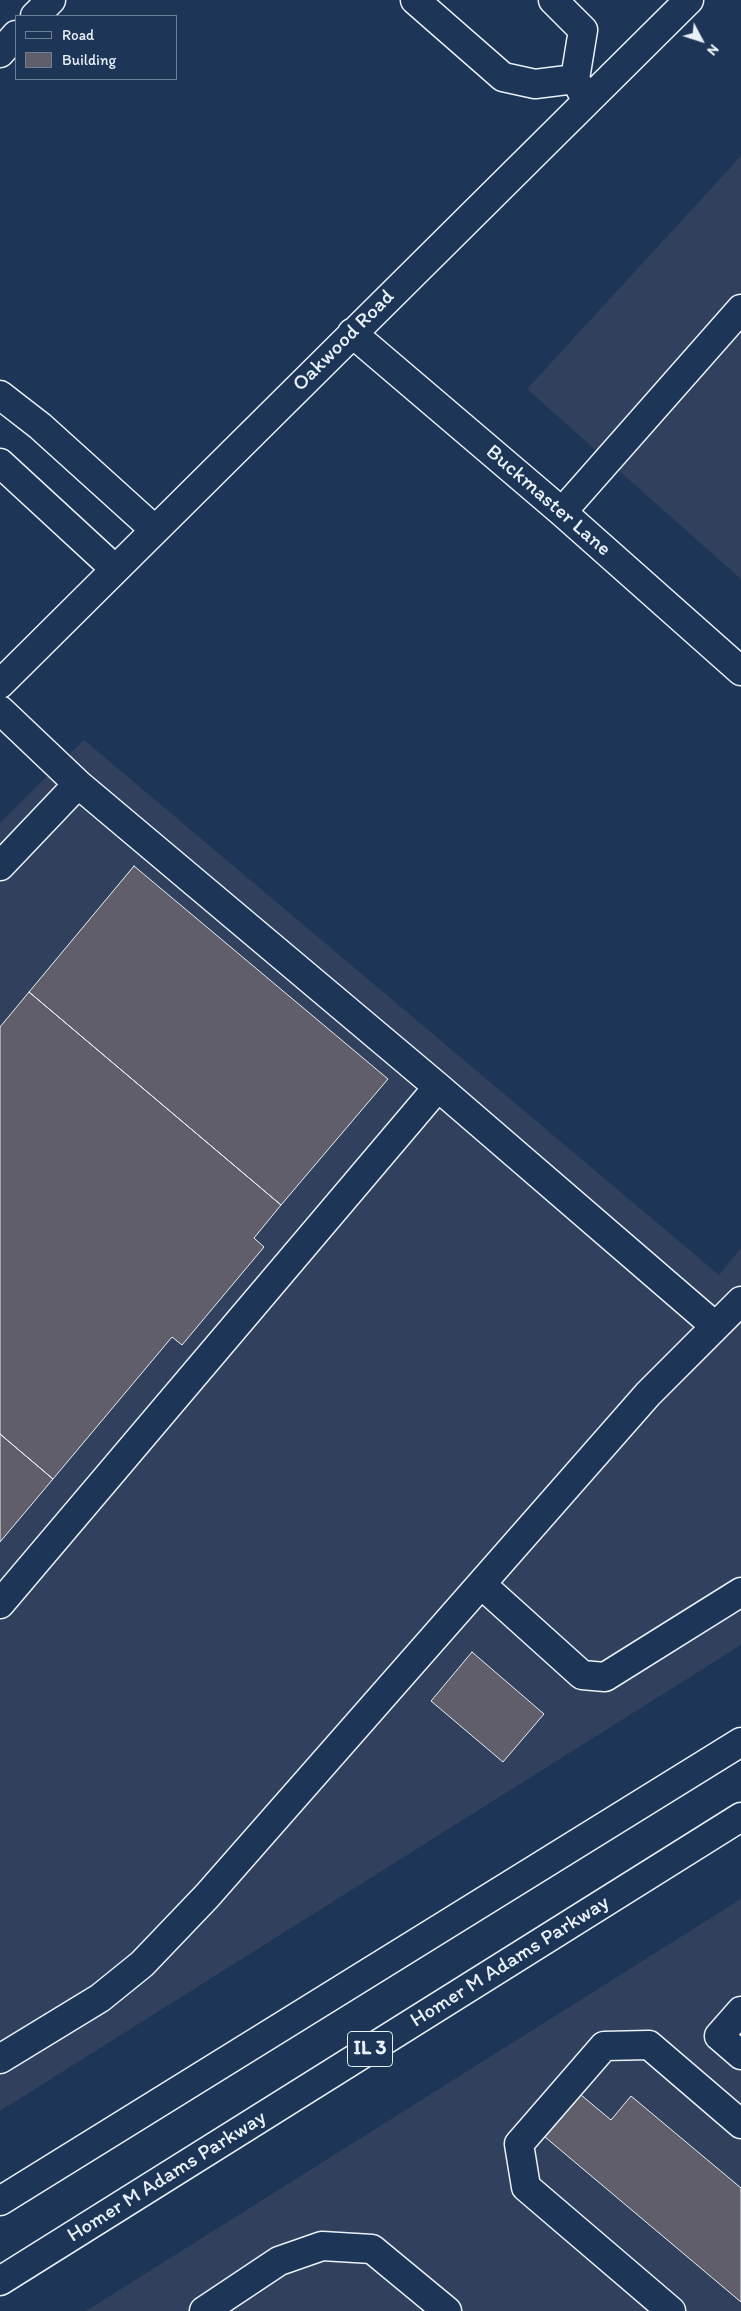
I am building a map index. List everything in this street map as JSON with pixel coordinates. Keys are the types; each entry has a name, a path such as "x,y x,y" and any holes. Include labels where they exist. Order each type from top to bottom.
{"main road":[{"path":"36,15 51,0"},
{"path":"415,0 503,77 535,84 581,90 583,30 553,0"},
{"name":"Oakwood Road","path":"1,681 352,333 581,90 689,0"},
{"path":"0,53 15,36"},
{"path":"562,512 738,318"},
{"name":"Buckmaster Lane","path":"352,333 562,512 741,671"},
{"path":"0,395 40,426 155,530"},
{"path":"0,463 116,569"},
{"path":"0,710 78,784 438,1087 715,1326"},
{"path":"0,866 78,784"},
{"path":"0,1604 438,1087"},
{"path":"0,2059 100,1998 142,1964 207,1896 648,1394 741,1301"},
{"path":"481,1584 582,1675 605,1677 741,1592"},
{"path":"0,2202 741,1742"},
{"name":"Homer M Adams Parkway","path":"0,2281 741,1817"},
{"path":"741,2011 719,2036 741,2055"},
{"path":"670,2311 526,2187 519,2144 604,2046 649,2045 741,2124"},
{"path":"204,2311 278,2261 322,2246 372,2248 447,2311"}],"shaded area":[{"path":"741,156 741,579 527,389"},
{"path":"84,740 719,1275 741,1248 741,1645 0,2111 0,823"},
{"path":"741,1899 741,2311 86,2311"}],"building":[{"path":"134,866 388,1079 281,1205 29,992"},
{"path":"29,992 281,1205 254,1238 264,1247 182,1345 172,1337 53,1479 0,1434 0,1027"},
{"path":"0,1434 53,1479 0,1542"},
{"path":"472,1652 544,1714 503,1762 431,1701"},
{"path":"581,2095 611,2120 631,2096 741,2188 741,2302 545,2137"}]}
